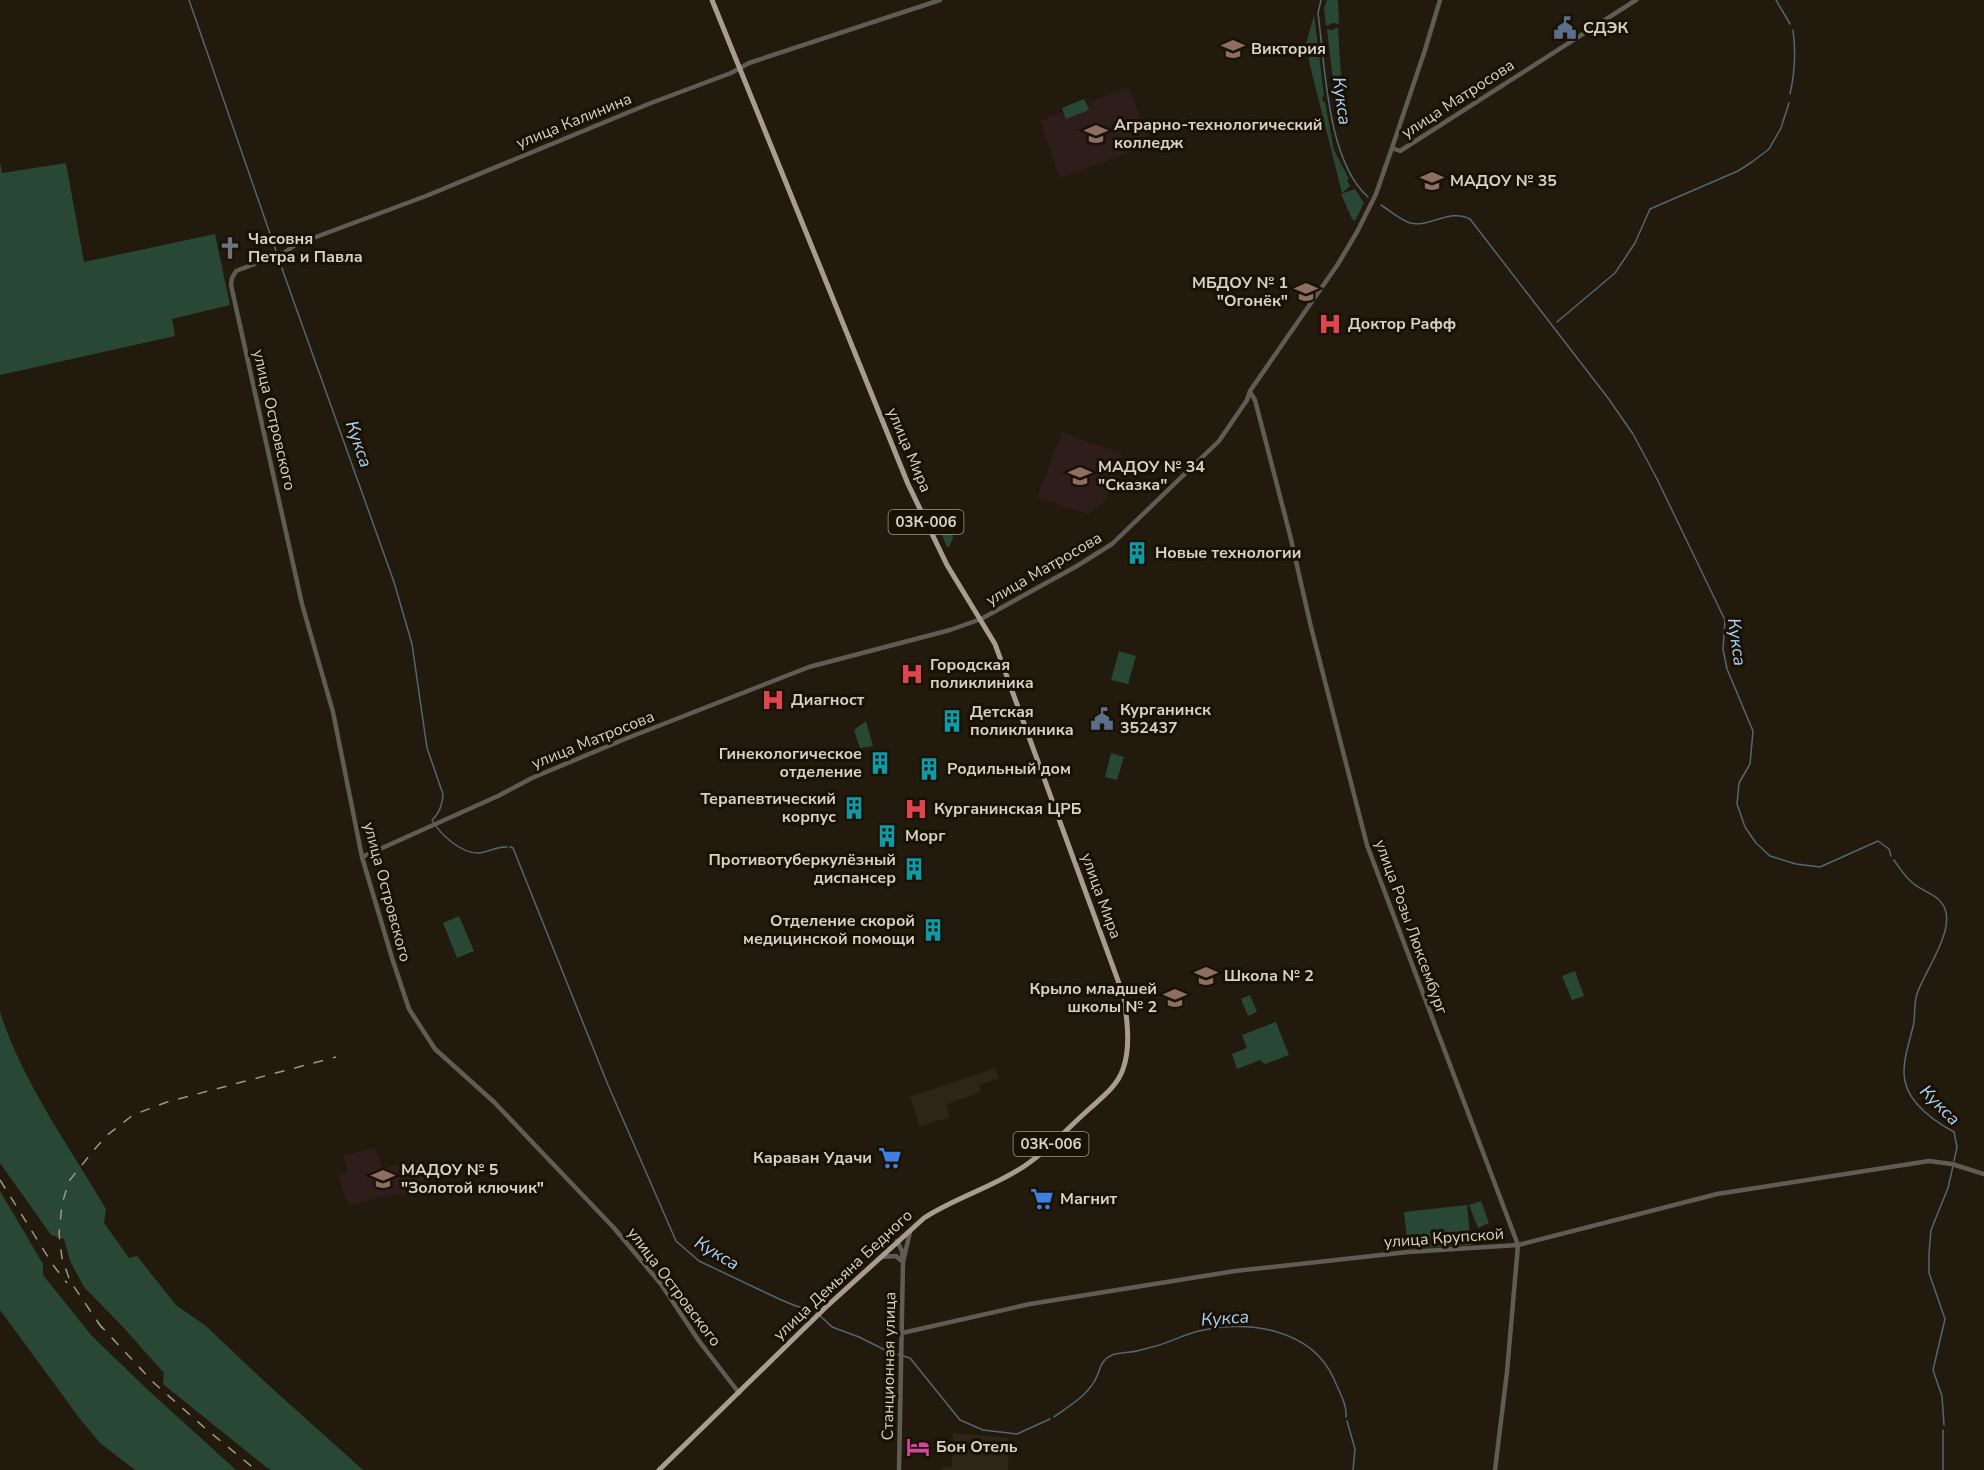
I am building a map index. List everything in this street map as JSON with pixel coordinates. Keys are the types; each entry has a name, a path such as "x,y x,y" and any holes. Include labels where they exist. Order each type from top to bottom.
{"main road":[{"name":"улица Мира","path":"712,0 908,484 947,565 995,644 1124,997 1128,1021 1127,1044"},
{"name":"улица Демьяна Бедного","path":"659,1470 819,1314 911,1229 938,1208 1007,1176 1046,1149 1110,1090 1123,1069 1127,1044"}],"street":[{"name":"улица Калинина","path":"231,285 236,271 285,252 297,244 426,196 749,63 940,0"},
{"path":"1392,148 1440,0"},
{"name":"улица Матросова","path":"362,857 532,778 809,667 950,630 981,619 1112,544 1219,441 1247,400 1250,391 1358,232 1376,194 1392,148 1400,151 1636,0"},
{"name":"улица Островского","path":"231,285 302,604 333,712 362,857 409,1009 435,1049 494,1102 614,1228 661,1284 699,1341 739,1393"},
{"name":"улица Розы Люксембург","path":"1250,391 1287,524 1367,845 1518,1245 1507,1372 1495,1470"},
{"name":"улица Крупской","path":"902,1333 1030,1304 1224,1273 1408,1252 1518,1245 1717,1194 1929,1161 1954,1164 1984,1174"},
{"name":"Станционная улица","path":"903,1262 911,1229"},
{"name":"Станционная улица","path":"897,1241 902,1251 903,1262 899,1470"},
{"path":"880,1257 896,1256 903,1262"}],"shaded area":[{"name":"Аграрно-технологический колледж","path":"1128,87 1152,144 1060,178 1040,121"},
{"name":"МАДОУ № 34 \"Сказка\"","path":"1062,432 1122,454 1105,501 1088,514 1037,498"},
{"path":"995,1068 999,1078 979,1085 981,1092 947,1104 950,1117 920,1127 910,1097"},
{"name":"МАДОУ № 5 \"Золотой ключик\"","path":"376,1148 382,1169 421,1159 428,1184 406,1195 392,1194 350,1205 344,1195 339,1175 348,1172 344,1155"},
{"path":"953,1433 1009,1438 1008,1470 942,1470 942,1467 952,1467"}],"green space":[{"path":"1327,0 1338,0 1339,24 1333,23 1326,26 1324,8"},
{"path":"1314,15 1318,46 1313,47 1313,52 1308,53 1306,44"},
{"path":"1338,28 1344,124 1338,125 1327,29"},
{"path":"1308,54 1319,54 1324,96 1322,97 1325,102 1334,150 1349,179 1347,180 1350,186 1342,193 1310,65"},
{"path":"1084,99 1089,110 1066,119 1062,108"},
{"path":"0,162 2,173 66,163 84,262 215,234 230,305 172,319 175,336 0,375"},
{"path":"1355,189 1364,203 1355,221 1341,194"},
{"path":"950,525 953,538 949,547 939,528"},
{"path":"1119,651 1136,656 1128,684 1111,680"},
{"path":"866,721 873,746 860,748 854,730"},
{"path":"1111,753 1124,757 1117,780 1105,777"},
{"path":"459,916 474,951 457,958 443,923"},
{"path":"1575,971 1584,996 1572,1000 1562,976"},
{"path":"1250,995 1257,1012 1248,1016 1241,999"},
{"path":"0,1012 9,1038 33,1088 106,1209 104,1223 129,1258 137,1256 176,1305 206,1326 363,1470 271,1470 266,1467 163,1384 164,1373 84,1287 70,1261 64,1239 51,1235 0,1163"},
{"path":"1276,1022 1289,1055 1265,1064 1260,1060 1237,1069 1232,1054 1247,1048 1242,1035"},
{"path":"0,1191 43,1264 43,1275 92,1336 236,1470 135,1470 100,1443 0,1310"},
{"path":"1481,1201 1489,1223 1478,1228 1469,1205"},
{"path":"1467,1205 1471,1245 1408,1249 1404,1212"}],"waterway":[{"name":"Кукса","path":"189,0 394,582 412,644 427,748 443,794 440,808 432,820 445,837 464,850 478,853 507,847"},
{"name":"Кукса","path":"1321,0 1318,13 1323,59 1336,137 1354,181 1368,197"},
{"name":"Кукса","path":"1776,0 1790,24"},
{"name":"Кукса","path":"1790,94 1794,62 1793,30"},
{"name":"Кукса","path":"1557,322 1615,273 1635,243 1650,209 1738,171 1769,149 1781,128 1789,103"},
{"name":"Кукса","path":"1381,205 1410,223 1425,223 1455,216 1470,219 1608,398 1633,434 1725,620 1723,649 1727,669 1753,731 1750,764 1739,783 1737,804 1745,827 1756,843 1770,856 1796,864 1820,867 1878,841 1889,849 1891,856"},
{"name":"Кукса","path":"510,847 513,848 608,1085 676,1241 699,1261 779,1299 814,1310 832,1327 889,1352 910,1358 960,1420 983,1430 1017,1434 1050,1419"},
{"name":"Кукса","path":"1894,860 1908,879 1939,900 1945,909 1947,919 1942,941 1916,997 1914,1022 1906,1052 1904,1071 1908,1091 1920,1108 1954,1132 1957,1147 1954,1161"},
{"name":"Кукса","path":"1944,1425 1942,1396 1933,1370 1945,1319 1929,1273 1929,1253 1931,1230 1948,1188 1953,1166"},
{"name":"Кукса","path":"1054,1417 1084,1394 1094,1382 1103,1361 1112,1355 1156,1346 1199,1331 1238,1327 1276,1332 1294,1338 1310,1348 1324,1362 1334,1379 1344,1402 1346,1417"},
{"name":"Кукса","path":"1347,1421 1355,1449 1353,1470"},
{"name":"Кукса","path":"1943,1430 1943,1470"}],"railway":[{"path":"102,1328 70,1281 62,1258 59,1234 62,1204 69,1181 106,1136 133,1115 167,1102 336,1057"},
{"path":"0,1180 53,1265 67,1283"},
{"path":"98,1323 154,1383 256,1470"}],"place":[{"name":"СДЭК","path":"1565,28"},
{"name":"Виктория","path":"1233,49"},
{"name":"Аграрно-технологический колледж","path":"1096,134"},
{"name":"МАДОУ № 35","path":"1432,181"},
{"name":"Часовня Петра и Павла","path":"230,248"},
{"name":"МБДОУ № 1 \"Огонёк\"","path":"1306,292"},
{"name":"Доктор Рафф","path":"1330,324"},
{"name":"МАДОУ № 34 \"Сказка\"","path":"1080,476"},
{"name":"Новые технологии","path":"1137,553"},
{"name":"Городская поликлиника","path":"912,674"},
{"name":"Диагност","path":"773,700"},
{"name":"Курганинск 352437","path":"1102,719"},
{"name":"Детская поликлиника","path":"952,721"},
{"name":"Гинекологическое отделение","path":"880,763"},
{"name":"Родильный дом","path":"929,769"},
{"name":"Терапевтический корпус","path":"854,808"},
{"name":"Курганинская ЦРБ","path":"916,809"},
{"name":"Морг","path":"887,836"},
{"name":"Противотуберкулёзный диспансер","path":"914,869"},
{"name":"Отделение скорой медицинской помощи","path":"933,930"},
{"name":"Школа № 2","path":"1206,976"},
{"name":"Крыло младшей школы № 2","path":"1175,998"},
{"name":"Караван Удачи","path":"890,1158"},
{"name":"МАДОУ № 5 \"Золотой ключик\"","path":"383,1179"},
{"name":"Магнит","path":"1042,1199"},
{"name":"Бон Отель","path":"918,1447"}]}
